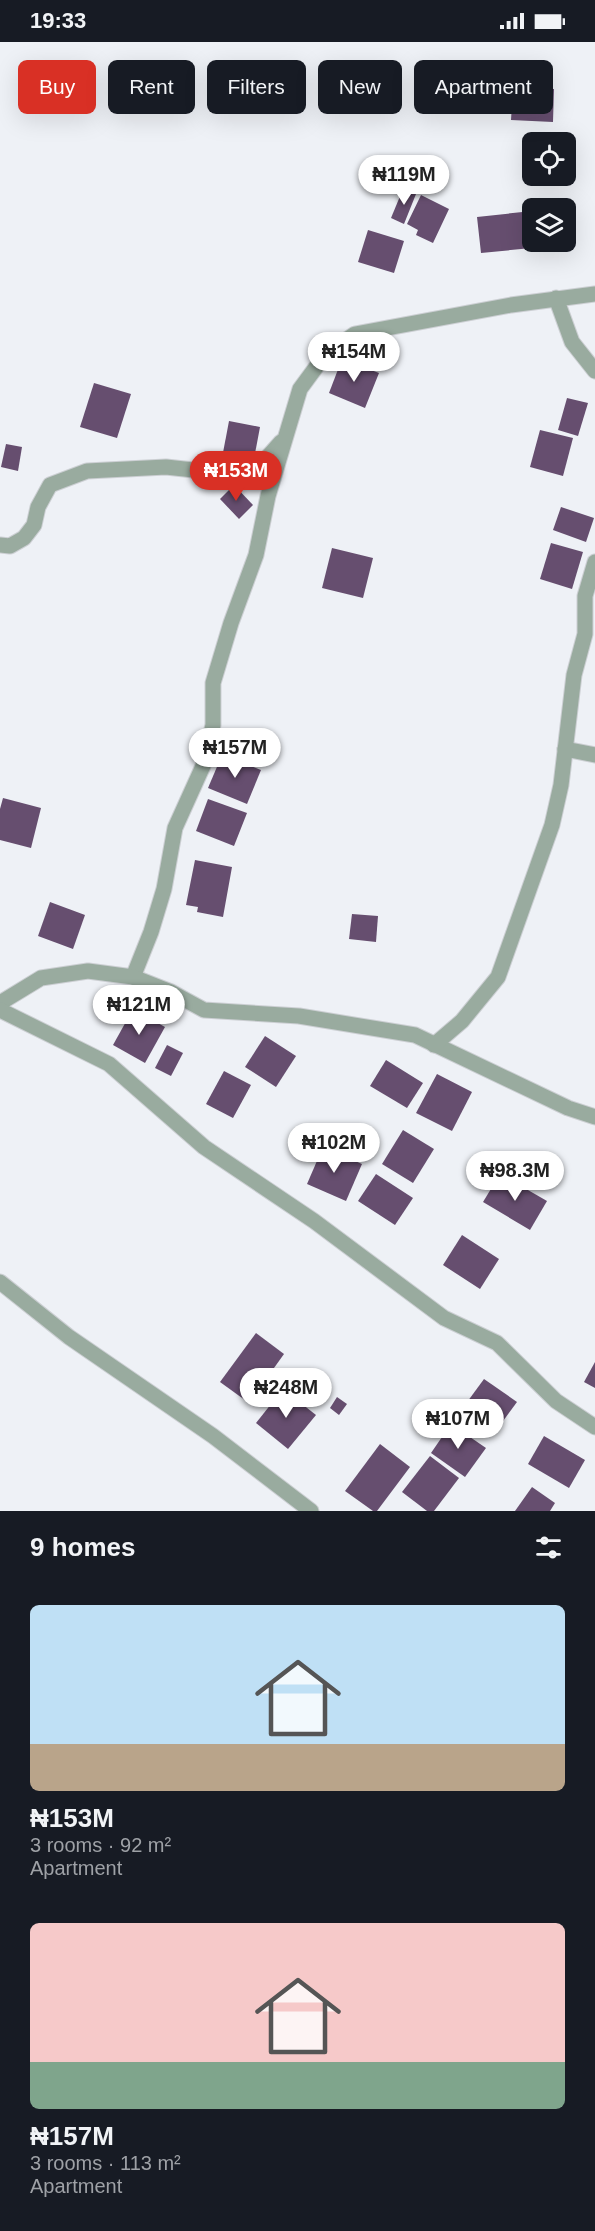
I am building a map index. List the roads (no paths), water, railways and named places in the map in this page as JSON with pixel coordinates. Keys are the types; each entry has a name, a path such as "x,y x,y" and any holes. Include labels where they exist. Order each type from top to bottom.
{"street":[{"path":"133,976 161,900 176,828 203,766 213,725 213,683 231,623 256,555 268,496 300,389 325,355 355,334 556,298 595,294"},
{"path":"556,298 572,342 595,371"},
{"path":"0,545 10,546 24,538 34,525 38,507 50,485 87,471 166,467 230,474 255,471 284,437"},
{"path":"434,1045 462,1021 498,977 552,825 565,749 574,675 585,634 585,596 595,562"},
{"path":"565,749 595,755"},
{"path":"0,1003 41,978 88,971 133,976 171,992 204,1010 299,1017 415,1035 568,1108 595,1117"},
{"path":"0,1010 110,1064 204,1147 314,1221 444,1317 497,1343 556,1401 595,1427"},
{"path":"0,1282 69,1337 213,1436 311,1511"}]}
